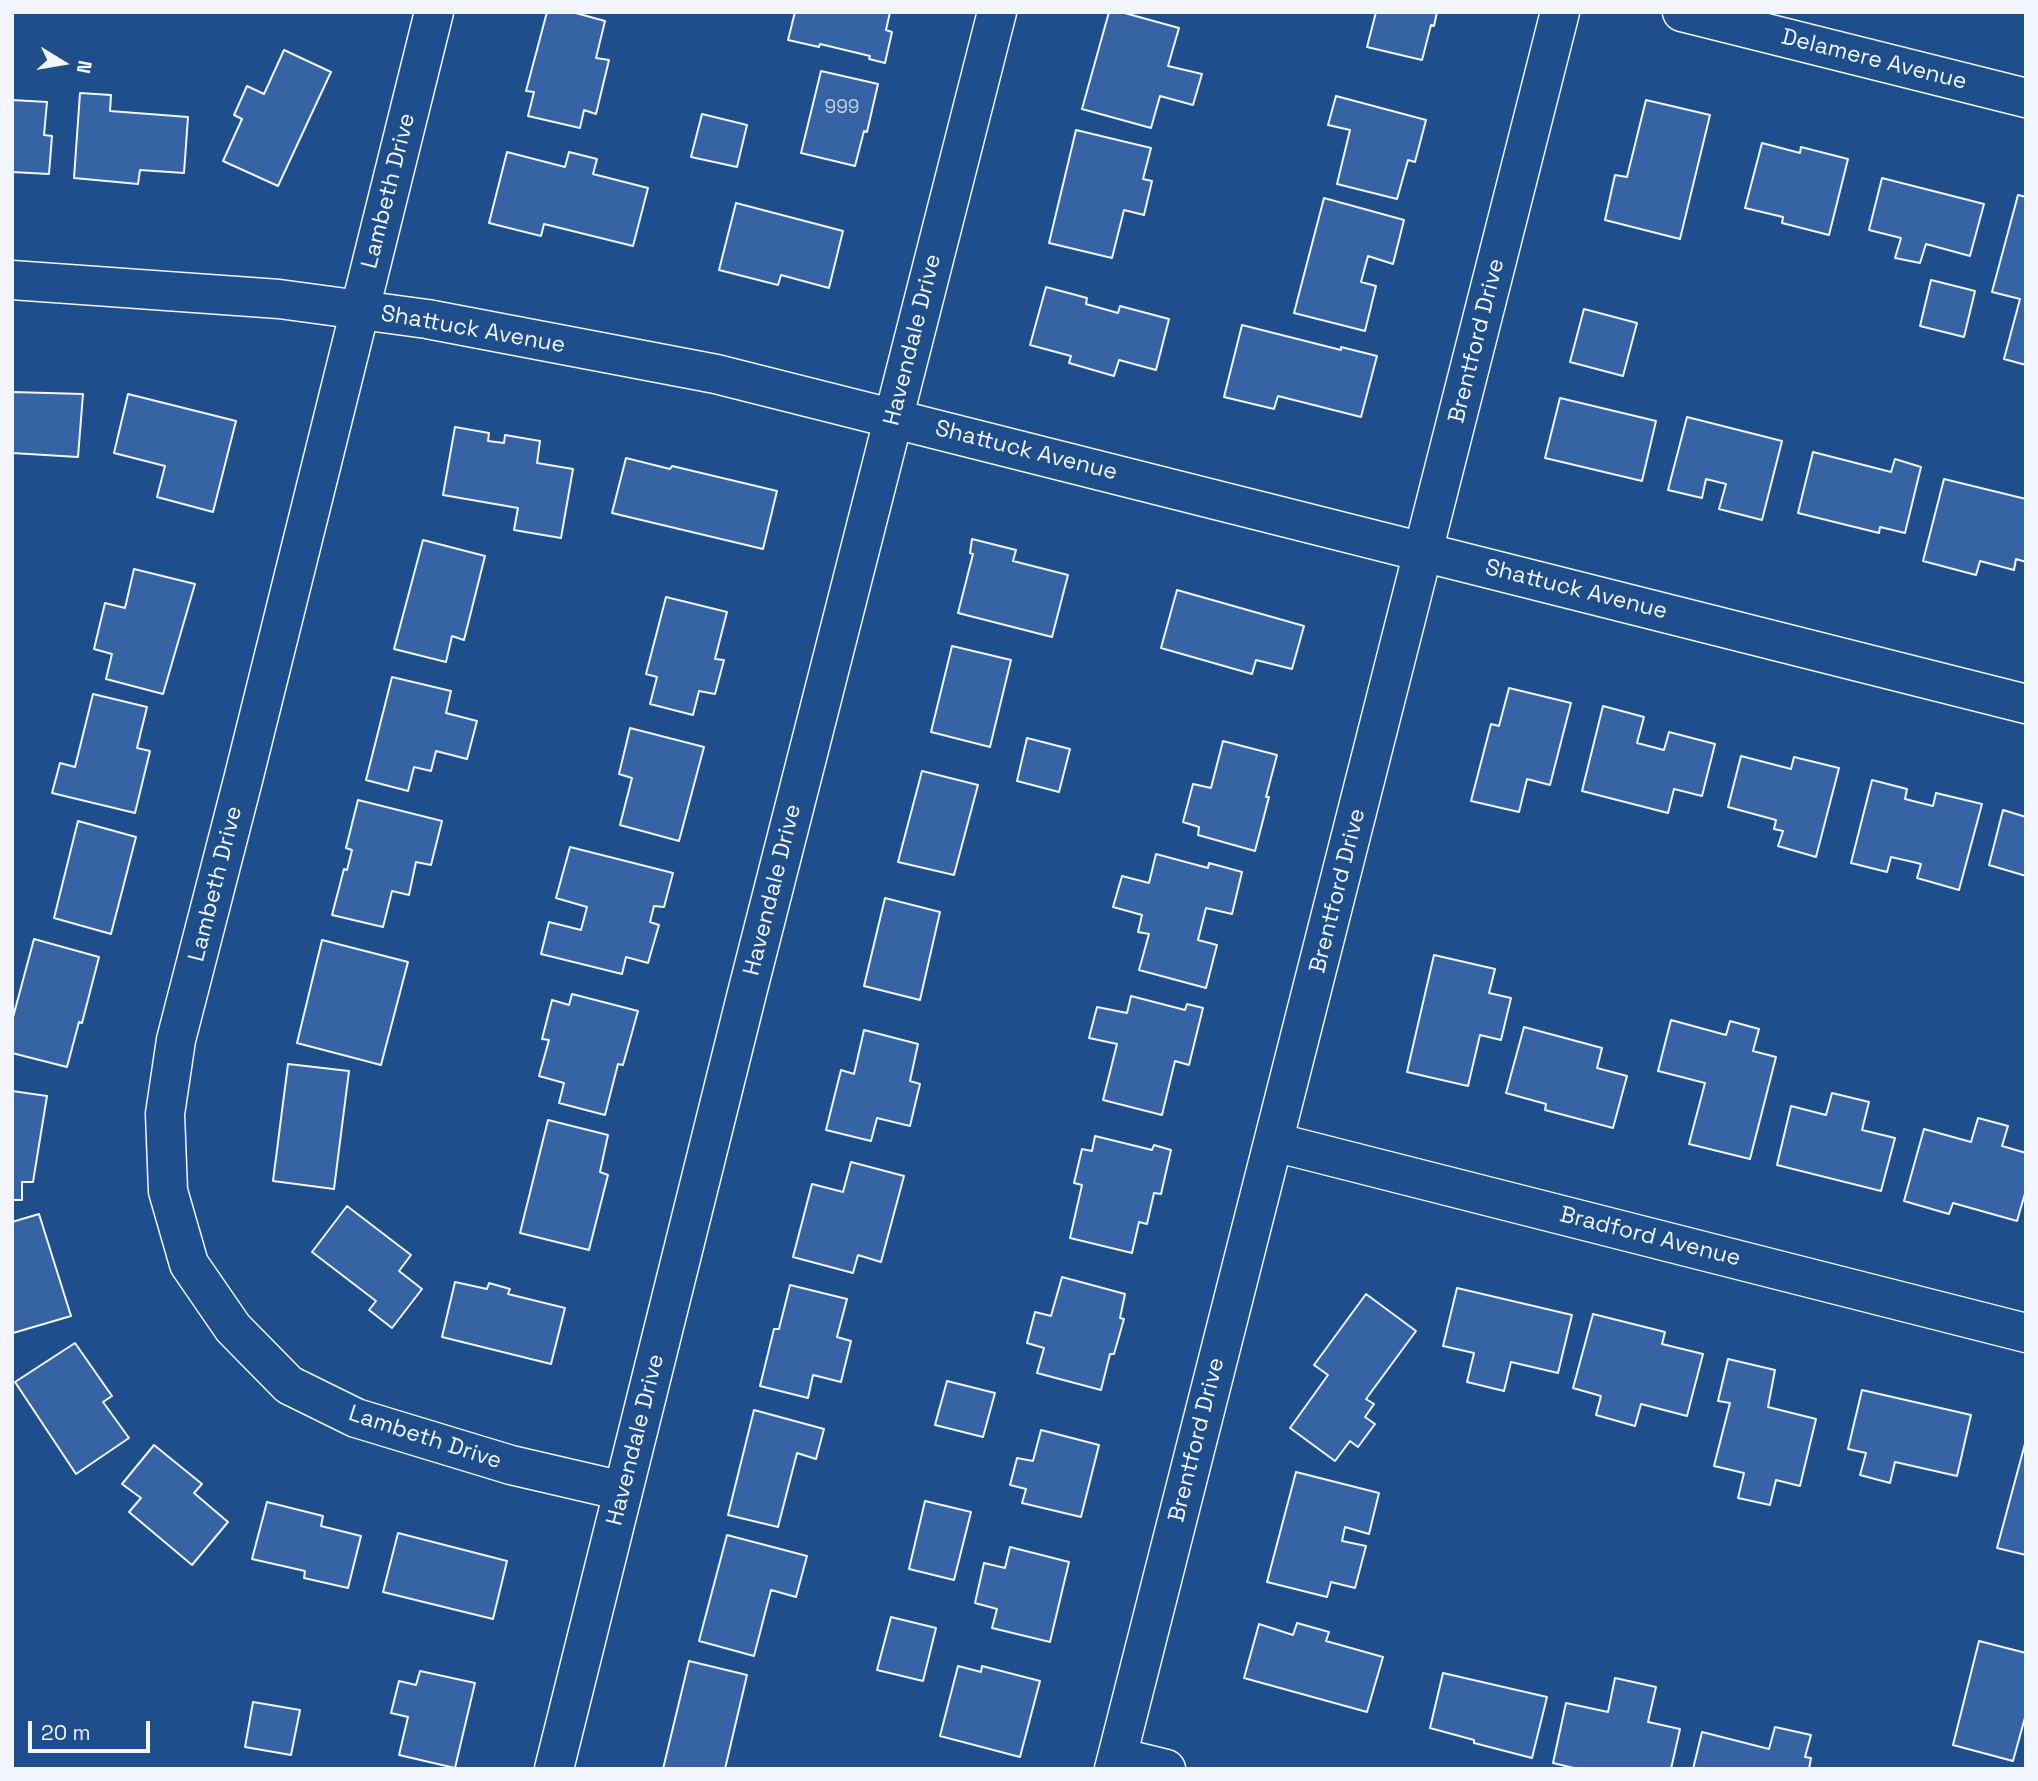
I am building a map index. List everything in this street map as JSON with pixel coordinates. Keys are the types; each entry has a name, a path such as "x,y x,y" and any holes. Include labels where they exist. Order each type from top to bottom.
{"street":[{"name":"Lambeth Drive","path":"434,12 176,1040 165,1114 168,1191 190,1264 233,1328 289,1385 356,1418 511,1465 623,1492"},
{"name":"Havendale Drive","path":"554,1769 997,12"},
{"name":"Brentford Drive","path":"1115,1763 1560,12"},
{"name":"Delamere Avenue","path":"1682,12 2026,99"},
{"name":"Shattuck Avenue","path":"12,280 279,299 427,319 716,374 2026,704"},
{"name":"Bradford Avenue","path":"1274,1142 2026,1333"},
{"path":"1115,1763 1166,1769"}],"building":[{"path":"547,12 572,12 605,21 596,58 609,60 596,114 584,110 580,128 528,116 534,92 526,91"},
{"path":"795,12 890,12 886,30 892,32 885,63 869,59 870,56 820,44 819,47 788,40"},
{"path":"1109,12 1121,12 1179,28 1168,66 1202,74 1193,105 1160,96 1151,128 1082,109"},
{"path":"1376,12 1437,12 1422,60 1367,47"},
{"path":"284,50 331,72 278,186 223,161 242,119 234,115 247,86 264,94"},
{"path":"821,71 878,84 867,132 864,131 855,166 801,153"},
{"path":"80,93 111,95 110,111 188,117 184,173 140,170 138,184 74,178"},
{"path":"1336,96 1426,120 1415,162 1408,160 1397,199 1337,184 1350,130 1328,125"},
{"path":"12,100 47,102 44,135 52,136 49,174 12,172"},
{"path":"1646,100 1710,115 1680,239 1605,220 1615,175 1627,177"},
{"path":"702,114 747,125 737,167 691,157"},
{"path":"1076,130 1151,148 1143,179 1152,181 1144,215 1124,210 1112,258 1049,243"},
{"path":"1762,143 1800,153 1801,147 1848,159 1829,235 1782,223 1783,217 1745,208"},
{"path":"507,152 565,167 569,152 597,159 593,174 648,188 633,246 544,224 541,236 489,223"},
{"path":"1882,178 1984,204 1970,256 1926,244 1920,263 1895,258 1901,238 1869,230"},
{"path":"2018,195 2026,197 2026,365 2004,359 2020,299 1992,292"},
{"path":"1324,198 1404,220 1393,264 1368,256 1361,282 1376,286 1365,331 1294,313"},
{"path":"736,203 843,231 829,288 781,275 778,285 719,270"},
{"path":"1931,280 1975,291 1964,337 1920,326"},
{"path":"1046,287 1087,298 1086,304 1118,313 1120,306 1169,319 1156,370 1119,360 1114,376 1069,363 1071,356 1030,345"},
{"path":"1584,309 1637,323 1623,376 1570,362"},
{"path":"1242,325 1341,350 1341,347 1377,356 1361,417 1278,396 1274,409 1224,397"},
{"path":"12,392 83,394 78,457 12,453"},
{"path":"128,394 236,421 213,512 157,497 165,466 114,453"},
{"path":"1560,398 1656,421 1642,481 1545,458"},
{"path":"1687,417 1782,441 1762,520 1719,509 1726,484 1706,479 1702,498 1668,490"},
{"path":"455,427 489,433 488,441 504,443 505,435 540,441 537,463 573,469 561,538 514,530 518,508 443,495"},
{"path":"1813,452 1891,472 1895,459 1921,467 1905,533 1880,527 1879,533 1798,513"},
{"path":"626,458 777,491 763,549 612,513"},
{"path":"1944,479 2026,499 2026,562 2016,559 2014,570 1980,561 1976,575 1923,561"},
{"path":"972,539 1016,550 1013,561 1068,575 1052,637 958,613 973,554 970,553"},
{"path":"423,540 485,556 464,640 452,636 446,662 394,649"},
{"path":"134,569 195,584 163,694 106,679 112,654 94,649 105,603 125,608"},
{"path":"1177,590 1304,626 1292,669 1256,660 1252,674 1161,648"},
{"path":"666,597 727,612 715,659 724,660 715,694 699,691 693,715 650,704 657,677 646,674"},
{"path":"952,646 1011,660 990,747 931,732"},
{"path":"392,677 451,691 446,713 477,721 467,759 436,751 431,771 414,767 408,791 366,780"},
{"path":"1509,688 1571,703 1550,785 1527,779 1519,812 1471,801 1491,724 1499,726"},
{"path":"93,694 147,707 137,748 150,751 135,813 52,793 60,763 75,767"},
{"path":"1603,706 1644,717 1637,743 1664,750 1669,732 1715,744 1702,796 1674,789 1668,813 1582,791"},
{"path":"630,728 704,747 679,841 620,825 632,778 619,774"},
{"path":"1027,738 1070,749 1059,792 1017,781"},
{"path":"1223,741 1277,755 1255,851 1198,835 1199,827 1183,822 1193,784 1211,788"},
{"path":"1741,756 1791,769 1794,757 1839,768 1816,857 1778,846 1783,831 1774,829 1776,820 1728,807"},
{"path":"922,771 978,785 954,875 898,862"},
{"path":"1872,780 1907,789 1905,799 1933,806 1936,793 1982,804 1959,890 1917,878 1921,864 1913,862 1891,857 1887,872 1851,863"},
{"path":"358,800 442,821 431,865 416,862 409,895 392,891 383,927 332,915 352,850 346,848"},
{"path":"2003,810 2026,817 2026,876 1989,865"},
{"path":"78,821 136,837 111,934 54,918"},
{"path":"570,847 673,873 664,907 654,906 650,922 659,925 648,963 626,957 622,974 541,954 549,922 581,930 587,907 556,898"},
{"path":"1156,854 1208,868 1209,863 1242,872 1232,914 1206,908 1198,940 1217,945 1206,988 1139,970 1149,934 1138,932 1142,915 1113,907 1122,876 1149,883"},
{"path":"885,898 940,912 920,1000 864,986"},
{"path":"34,939 99,957 82,1023 79,1022 67,1067 12,1053 12,1021"},
{"path":"322,940 408,962 381,1065 297,1043"},
{"path":"1434,955 1495,969 1489,993 1511,998 1501,1040 1480,1035 1468,1086 1407,1072"},
{"path":"572,994 638,1011 623,1065 618,1064 605,1115 559,1103 564,1083 539,1076 549,1040 542,1039 552,1000 569,1005"},
{"path":"1131,996 1185,1010 1187,1004 1203,1008 1189,1065 1175,1061 1162,1115 1103,1100 1117,1044 1089,1038 1097,1007 1127,1013"},
{"path":"1671,1020 1726,1035 1730,1021 1759,1029 1753,1051 1776,1057 1750,1159 1689,1144 1705,1083 1658,1071"},
{"path":"1524,1027 1602,1048 1597,1068 1627,1076 1613,1128 1545,1110 1546,1104 1506,1093"},
{"path":"864,1030 918,1044 910,1081 920,1084 910,1126 877,1118 871,1141 826,1130 841,1070 854,1074"},
{"path":"288,1064 349,1071 334,1189 273,1181"},
{"path":"12,1091 47,1096 33,1182 22,1182 22,1200 12,1200"},
{"path":"1832,1093 1869,1102 1862,1130 1895,1138 1881,1191 1777,1165 1791,1106 1826,1115"},
{"path":"1978,1118 2008,1126 2002,1146 2026,1153 2026,1190 2017,1221 1953,1203 1949,1214 1904,1201 1924,1129 1971,1142"},
{"path":"548,1120 608,1135 600,1172 608,1175 589,1250 520,1233"},
{"path":"1095,1136 1152,1150 1154,1145 1171,1150 1161,1194 1154,1193 1147,1224 1139,1222 1132,1253 1070,1238 1082,1185 1074,1183 1082,1149 1092,1151"},
{"path":"851,1162 904,1176 881,1262 858,1255 853,1273 793,1257 812,1184 843,1192"},
{"path":"347,1206 411,1255 399,1271 422,1289 392,1328 369,1310 376,1301 312,1252"},
{"path":"39,1214 71,1316 13,1333 12,1222"},
{"path":"1062,1277 1125,1294 1120,1318 1124,1319 1114,1354 1110,1354 1101,1390 1037,1373 1044,1348 1027,1343 1035,1312 1051,1316"},
{"path":"455,1282 487,1289 489,1283 510,1289 508,1294 565,1308 551,1364 442,1337"},
{"path":"790,1285 847,1299 837,1337 851,1341 841,1382 813,1375 808,1398 760,1386 774,1329 779,1329"},
{"path":"1457,1288 1572,1315 1558,1373 1511,1362 1504,1391 1467,1382 1474,1353 1443,1346"},
{"path":"1366,1294 1416,1331 1366,1399 1374,1404 1365,1417 1375,1424 1358,1447 1350,1441 1335,1461 1290,1428 1328,1375 1314,1365"},
{"path":"1593,1314 1665,1332 1662,1344 1703,1354 1687,1416 1641,1404 1635,1426 1596,1415 1601,1396 1573,1388"},
{"path":"75,1343 112,1396 103,1402 129,1438 76,1474 15,1382"},
{"path":"1728,1359 1775,1370 1768,1407 1816,1419 1800,1486 1776,1480 1770,1505 1738,1498 1744,1473 1714,1466 1730,1403 1718,1401"},
{"path":"947,1381 995,1393 983,1437 935,1425"},
{"path":"1862,1390 1971,1415 1957,1476 1895,1462 1890,1483 1860,1475 1866,1453 1848,1449"},
{"path":"754,1410 824,1429 816,1459 797,1453 778,1527 728,1515"},
{"path":"1041,1430 1099,1445 1081,1517 1022,1503 1026,1489 1010,1485 1017,1458 1033,1461"},
{"path":"2026,1440 2026,1555 1997,1548"},
{"path":"154,1445 202,1484 194,1493 228,1522 192,1565 129,1512 141,1498 122,1484"},
{"path":"1296,1472 1379,1493 1369,1534 1345,1527 1342,1541 1366,1546 1355,1588 1331,1582 1327,1597 1267,1582"},
{"path":"925,1501 971,1512 954,1580 909,1569"},
{"path":"267,1502 323,1516 321,1526 361,1536 348,1588 304,1578 305,1571 252,1559"},
{"path":"398,1533 507,1561 493,1619 383,1592"},
{"path":"727,1535 807,1556 796,1597 771,1590 754,1656 699,1641"},
{"path":"1010,1547 1069,1562 1050,1642 992,1628 997,1609 975,1603 984,1563 1005,1568"},
{"path":"891,1617 936,1628 923,1681 877,1670"},
{"path":"1297,1623 1329,1632 1326,1641 1383,1657 1367,1712 1244,1678 1259,1624 1293,1635"},
{"path":"1979,1641 2026,1653 2026,1714 2013,1761 1953,1745"},
{"path":"689,1661 747,1675 725,1769 663,1769"},
{"path":"958,1666 981,1672 982,1666 1040,1681 1020,1757 940,1736"},
{"path":"420,1671 475,1683 455,1768 399,1755 408,1717 391,1713 399,1681 416,1685"},
{"path":"1443,1673 1547,1697 1532,1758 1430,1728"},
{"path":"1615,1678 1656,1687 1648,1722 1680,1729 1671,1769 1578,1769 1553,1763 1566,1703 1608,1712"},
{"path":"253,1702 300,1710 291,1755 245,1747"},
{"path":"1775,1727 1811,1735 1805,1757 1811,1758 1809,1769 1693,1769 1702,1732 1769,1749"}]}
